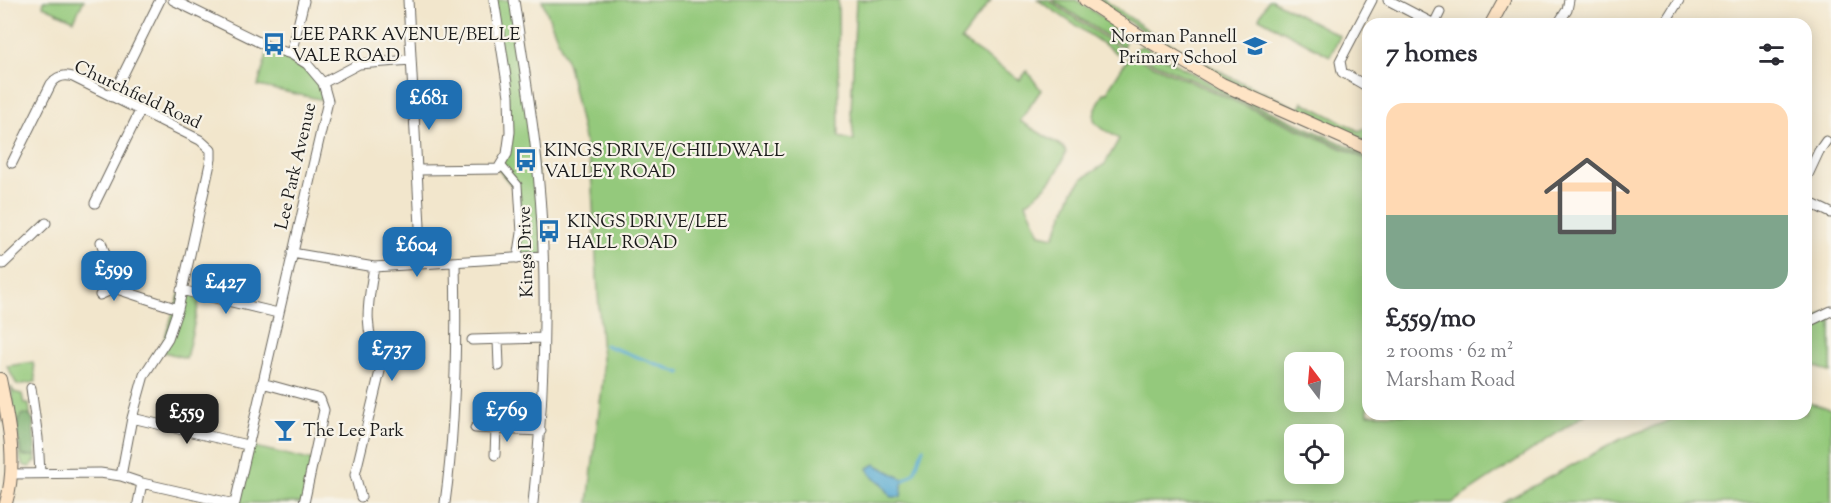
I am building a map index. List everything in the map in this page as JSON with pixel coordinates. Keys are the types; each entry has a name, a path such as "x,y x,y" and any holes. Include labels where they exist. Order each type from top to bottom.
{"main road":[{"path":"1085,0 1137,34 1222,84 1362,146"},
{"path":"1494,18 1504,0"},
{"path":"0,379 10,440 12,474 6,503"}],"street":[{"path":"112,97 160,0"},
{"name":"Lee Park Avenue","path":"173,0 269,47 291,54 307,64 323,82 328,102 235,503"},
{"path":"408,0 422,264"},
{"path":"418,170 498,169 507,154 510,132 509,96 494,0"},
{"name":"Kings Drive","path":"514,0 535,145 543,256 541,431 533,503"},
{"path":"1363,18 1372,0"},
{"path":"1388,0 1422,18"},
{"path":"1562,18 1568,10 1569,0"},
{"path":"1668,18 1679,0"},
{"path":"291,54 302,1 314,3"},
{"path":"1437,18 1440,12"},
{"path":"1362,19 1340,61 1342,72 1362,84"},
{"name":"Lee Park Avenue","path":"323,82 359,64 411,60"},
{"name":"Churchfield Road","path":"12,163 55,79 64,75 200,140 208,146 211,152 178,309 168,338 144,375 132,418 121,476"},
{"path":"95,203 140,111"},
{"path":"1812,166 1826,141"},
{"path":"501,165 518,185 521,233 517,259"},
{"path":"1812,204 1831,213"},
{"path":"0,261 3,264 46,223"},
{"path":"101,242 118,287 128,293 178,309"},
{"path":"292,253 374,267 543,256"},
{"path":"91,259 105,255"},
{"path":"445,503 452,456 455,397 455,262"},
{"path":"361,497 355,475 381,367 374,353 368,327 367,310 374,267"},
{"path":"100,295 118,287"},
{"path":"181,290 278,313"},
{"path":"1812,320 1831,311"},
{"path":"472,340 543,338"},
{"path":"498,340 499,366"},
{"path":"364,358 374,353"},
{"path":"262,384 320,399 324,410 304,503"},
{"path":"31,388 40,473"},
{"path":"132,418 248,445"},
{"path":"475,428 541,431"},
{"path":"495,429 495,455"},
{"path":"12,474 100,473 230,503"},
{"path":"138,503 142,483"}],"green space":[{"path":"44,0 84,0 74,20 43,6"},
{"path":"492,0 513,0 537,169 543,256 517,259 519,195 498,169 510,132"},
{"path":"542,0 838,0 839,137 854,141 851,112 856,0 991,0 961,40 1020,80 1027,71 1041,90 1020,121 1063,147 1066,152 1059,169 1050,181 1026,203 1040,234 1054,237 1073,191 1083,178 1105,164 1119,139 1098,125 1094,117 1104,93 1108,93 1130,55 1362,157 1362,420 1577,420 1452,503 588,503 603,378 591,171 568,65"},
{"path":"1038,0 1048,0 1121,49 1118,54"},
{"path":"1052,0 1076,0 1121,30 1126,38 1123,47"},
{"path":"1094,0 1104,0 1157,36 1228,76 1299,109 1303,102 1359,131 1362,130 1362,140 1248,91 1198,65"},
{"path":"1268,0 1340,36 1330,56 1259,18"},
{"path":"1143,46 1227,92 1362,152 1362,155 1132,53"},
{"path":"269,47 292,56 306,66 317,79 328,101 258,86"},
{"path":"181,290 201,295 186,358 160,351"},
{"path":"1831,311 1831,373 1812,365 1812,320"},
{"path":"33,362 36,382 17,385 7,366"},
{"path":"11,387 14,392 22,394 24,404 29,404 36,462 30,467 21,462"},
{"path":"1812,404 1831,409 1831,503 1501,503 1621,439 1670,420 1812,420"},
{"path":"21,415 29,415 33,420 36,456 23,456 20,446 18,425"},
{"path":"247,445 314,461 304,503 235,503"}],"water":[{"path":"875,464 903,479 901,497 891,497 882,483 871,475 868,468"}],"waterway":[{"path":"605,345 681,373"},
{"path":"903,481 914,473 923,448"}],"place":[{"name":"LEE PARK AVENUE/BELLE VALE ROAD","path":"274,44"},
{"name":"Norman Pannell Primary School","path":"1255,46"},
{"name":"KINGS DRIVE/CHILDWALL VALLEY ROAD","path":"526,160"},
{"name":"KINGS DRIVE/LEE HALL ROAD","path":"549,231"},
{"name":"The Lee Park","path":"285,430"}]}
